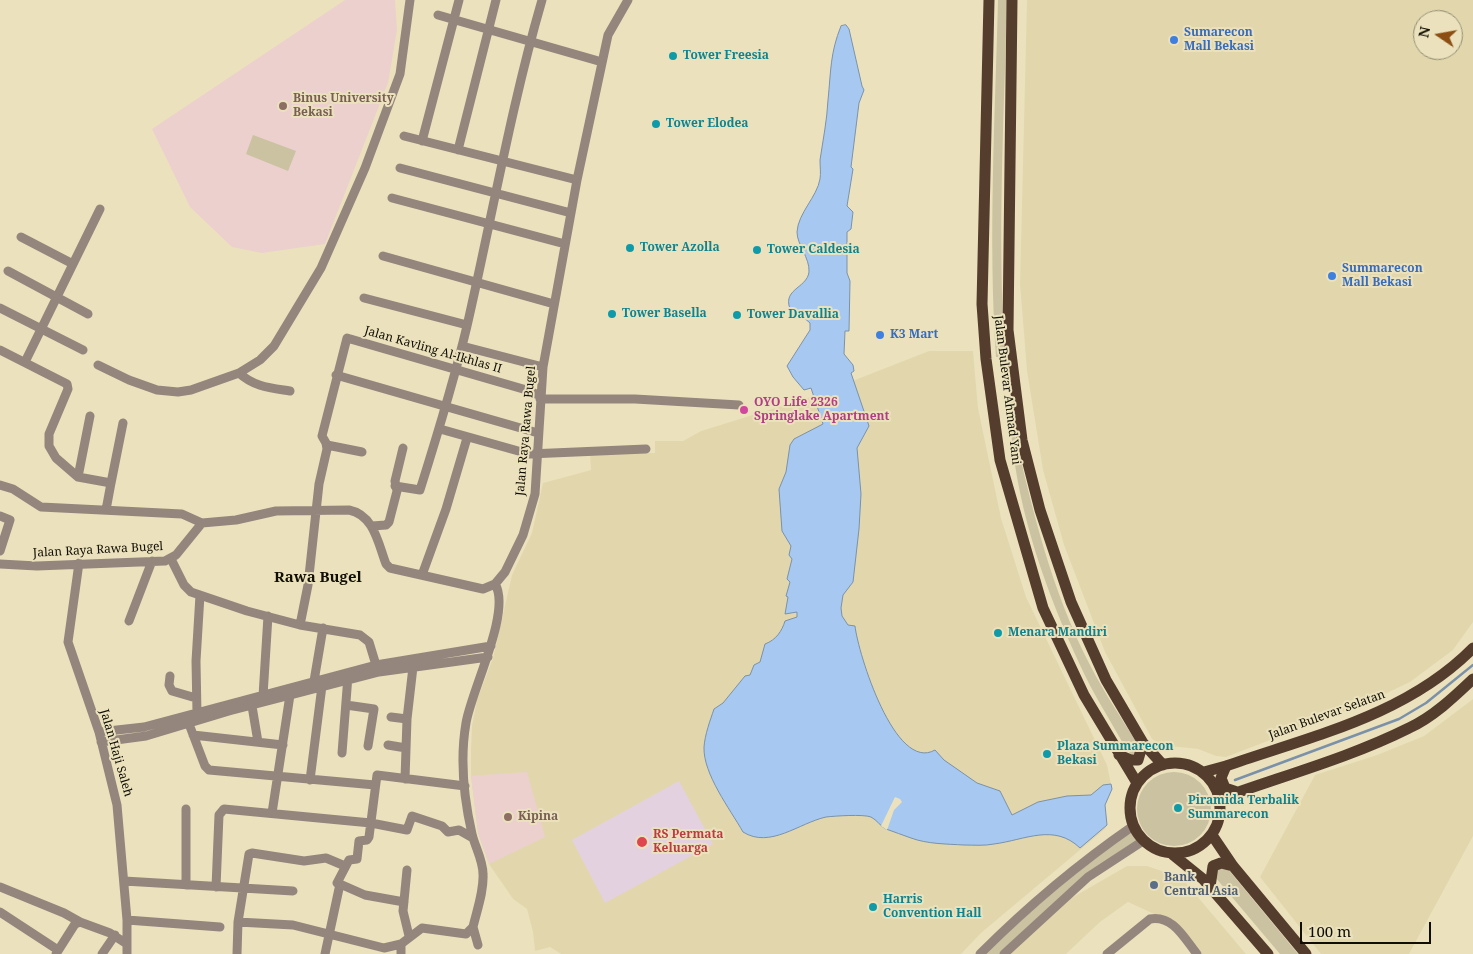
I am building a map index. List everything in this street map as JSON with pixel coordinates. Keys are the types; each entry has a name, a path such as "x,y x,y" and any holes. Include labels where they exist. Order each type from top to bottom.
{"main road":[{"name":"Jalan Bulevar Ahmad Yani","path":"989,0 982,304 986,359 1000,460 1043,608 1084,694 1137,783"},
{"name":"Jalan Bulevar Ahmad Yani","path":"1012,0 1008,330 1022,440 1040,510 1062,583 1106,680 1143,743 1164,764"},
{"name":"Jalan Bulevar Selatan","path":"1204,772 1226,766 1386,709 1447,672 1473,648"},
{"path":"1219,799 1354,751 1411,728 1436,711 1473,679"},
{"path":"1119,755 1131,760 1138,760 1143,743"},
{"path":"1184,763 1204,772 1216,790 1220,811 1212,834 1195,850 1172,854 1158,851 1143,842 1133,826 1130,812 1131,797 1137,783 1149,772 1164,764 1184,763"},
{"path":"1226,766 1222,778 1225,788 1237,792"},
{"path":"1212,834 1233,866 1306,954"},
{"path":"1172,854 1210,887 1268,954"},
{"path":"1210,887 1213,866 1221,863 1233,866"}],"street":[{"path":"98,365 148,386 178,392 190,390 240,373 260,360 287,327 321,268 345,217 400,74 410,0"},
{"path":"422,141 459,0"},
{"path":"458,150 496,0"},
{"path":"395,486 420,490 440,429 467,325 501,162 542,0"},
{"name":"Jalan Raya Rawa Bugel","path":"494,584 505,572 524,535 535,494 543,367 577,180 608,35 628,0"},
{"path":"438,15 602,62"},
{"path":"404,136 577,180"},
{"path":"400,168 571,213"},
{"path":"392,198 565,244"},
{"path":"25,362 100,209"},
{"path":"21,237 73,264"},
{"path":"383,256 554,304"},
{"path":"8,271 88,314"},
{"path":"364,298 467,325"},
{"path":"0,308 83,350"},
{"name":"Jalan Kavling Al-Ikhlas II","path":"300,624 308,585 315,510 328,445 322,436 345,340 350,338 530,391 540,398"},
{"path":"462,346 543,367"},
{"path":"0,350 68,386 48,441 56,458 78,476 110,483"},
{"path":"240,373 248,381 260,386 290,391"},
{"path":"336,375 538,433"},
{"path":"540,398 635,399 739,405"},
{"path":"78,476 90,416"},
{"path":"106,510 123,423"},
{"path":"440,429 529,454 646,449"},
{"path":"422,575 446,509 467,438"},
{"path":"328,445 362,452"},
{"path":"372,526 388,525 396,494 395,486 403,448"},
{"path":"0,485 13,489 41,507 182,514 202,523 236,520 276,511 354,511 366,517 372,526 387,566 483,589 494,584 500,595 491,646 474,688 466,723 463,758 473,838 483,872 474,926 478,945"},
{"path":"0,516 10,520 0,551"},
{"name":"Jalan Raya Rawa Bugel","path":"0,564 37,566 79,563 152,562 171,559 202,523"},
{"path":"171,559 187,589 200,596 300,624 360,635 369,642 376,665"},
{"path":"129,621 152,562"},
{"name":"Jalan Haji Saleh","path":"79,563 68,642 102,742 119,816 127,920 127,949"},
{"path":"200,596 196,698 192,719 193,735 205,766 209,770 376,785"},
{"path":"263,696 268,616"},
{"path":"314,681 323,628"},
{"path":"227,708 252,706 322,686 376,665 491,646"},
{"path":"102,742 139,738 192,719 314,681 488,657"},
{"path":"405,779 407,719 413,667"},
{"path":"170,676 169,685 172,691 196,698"},
{"path":"342,753 348,676"},
{"path":"310,780 322,686"},
{"path":"272,813 290,695"},
{"path":"346,705 374,710 368,746"},
{"path":"252,706 258,742"},
{"path":"391,718 407,719"},
{"path":"99,732 192,719"},
{"path":"193,735 283,744"},
{"path":"388,745 406,748"},
{"path":"404,902 365,895 336,883 349,860 358,860 359,841 367,840 370,837 376,775 466,786"},
{"path":"186,808 186,885"},
{"path":"216,887 221,811 272,813 371,823 407,830 412,816 442,826 448,832 459,830 473,838"},
{"path":"980,954 1040,897 1094,852 1133,826"},
{"path":"1004,954 1088,877 1143,842"},
{"path":"237,954 238,922 247,857 252,852 304,861 326,858 345,866"},
{"path":"407,870 404,919 409,936"},
{"path":"124,881 293,891"},
{"path":"325,954 340,884"},
{"path":"0,887 115,935 127,949"},
{"path":"0,912 57,952 75,924 80,922"},
{"path":"1107,954 1150,919 1156,918 1172,923 1197,954"},
{"path":"127,920 220,927"},
{"path":"238,922 293,925 329,933 378,948 391,948 401,944 409,936 422,928 466,934 474,926"},
{"path":"102,954 115,935"},
{"path":"401,944 401,954"}],"shaded area":[{"name":"Binus University Bekasi","path":"345,0 395,0 397,30 388,83 325,244 262,253 232,247 190,207 152,129"},
{"path":"998,0 1007,0 1001,223 1005,357 996,357 993,268 993,178"},
{"path":"1027,0 1473,0 1473,622 1453,650 1410,682 1364,704 1226,757 1216,756 1198,749 1161,745 1152,739 1105,652 1064,545 1043,470 1027,371 1020,284"},
{"path":"253,135 296,151 288,171 246,154"},
{"path":"929,351 973,351 978,408 1001,518 1026,597 1107,765 1112,789 1105,805 1107,825 1105,829 981,933 961,954 561,954 550,947 535,951 533,932 527,909 513,899 489,864 478,833 471,776 471,749 472,726 477,700 493,658 512,575 532,533 543,483 591,470 590,454 655,453 655,441 683,441 701,431 814,396"},
{"path":"1014,430 1044,550 1054,580 1090,665 1139,747 1138,752 1132,755 1126,749 1085,676 1045,580 1035,551 1020,492 1011,432"},
{"path":"1473,699 1473,836 1409,954 1321,954 1260,877 1315,775 1377,755 1424,736"},
{"name":"Kipina","path":"527,772 545,837 489,864 478,833 471,776"},
{"path":"1174,772 1188,775 1200,783 1208,795 1211,809 1208,823 1200,835 1188,843 1174,846 1160,843 1148,835 1140,823 1137,809 1140,795 1148,783 1160,775"},
{"name":"RS Permata Keluarga","path":"679,781 713,844 605,903 572,840"},
{"path":"1133,826 1143,841 1108,862 1004,954 980,954"},
{"path":"1127,866 1147,866 1177,876 1186,883 1246,954 1197,954 1167,920 1128,902 1100,922 1066,954 1005,954 1061,904"},
{"path":"1217,868 1227,868 1298,954 1280,954 1215,877"}],"water":[{"path":"846,25 849,29 864,90 859,103 851,167 853,169 847,206 853,212 851,229 847,232 847,273 850,281 849,331 845,331 844,354 853,365 854,371 851,373 869,426 857,448 861,494 859,529 853,582 843,595 842,616 848,625 855,626 863,660 881,707 893,728 906,744 920,752 935,750 944,760 977,783 1000,791 1012,815 1038,802 1067,796 1091,795 1103,785 1111,784 1112,789 1105,805 1107,825 1080,848 1070,840 1050,835 1039,835 986,845 930,843 886,829 871,817 862,816 826,817 774,836 764,838 753,836 743,832 718,791 708,768 704,747 714,709 723,703 745,676 750,675 754,665 760,662 765,644 778,635 785,621 797,617 797,612 785,614 788,597 786,596 790,582 787,579 792,559 789,555 791,546 782,531 779,489 786,472 790,445 794,439 823,424 811,388 804,390 787,366 810,330 810,323 803,317 792,313 789,299 791,294 807,278 809,272 808,262 799,242 798,225 820,179 820,160 833,54 841,26"}],"pier":[{"path":"895,797 902,802 894,810 887,830 881,826"}],"waterway":[{"path":"1235,780 1399,719 1426,703 1473,665"}],"place":[{"name":"Sumarecon Mall Bekasi","path":"1174,40"},
{"name":"Tower Freesia","path":"673,56"},
{"name":"Binus University Bekasi","path":"283,106"},
{"name":"Tower Elodea","path":"656,124"},
{"name":"Tower Azolla","path":"630,248"},
{"name":"Tower Caldesia","path":"757,250"},
{"name":"Summarecon Mall Bekasi","path":"1332,276"},
{"name":"Tower Basella","path":"612,314"},
{"name":"Tower Davallia","path":"737,315"},
{"name":"K3 Mart","path":"880,335"},
{"name":"OYO Life 2326 Springlake Apartment","path":"744,410"},
{"name":"Menara Mandiri","path":"998,633"},
{"name":"Plaza Summarecon Bekasi","path":"1047,754"},
{"name":"Piramida Terbalik Summarecon","path":"1178,808"},
{"name":"Kipina","path":"508,817"},
{"name":"RS Permata Keluarga","path":"642,842"},
{"name":"Bank Central Asia","path":"1154,885"},
{"name":"Harris Convention Hall","path":"873,907"}],"district":[{"name":"Rawa Bugel","path":"318,578"}]}
